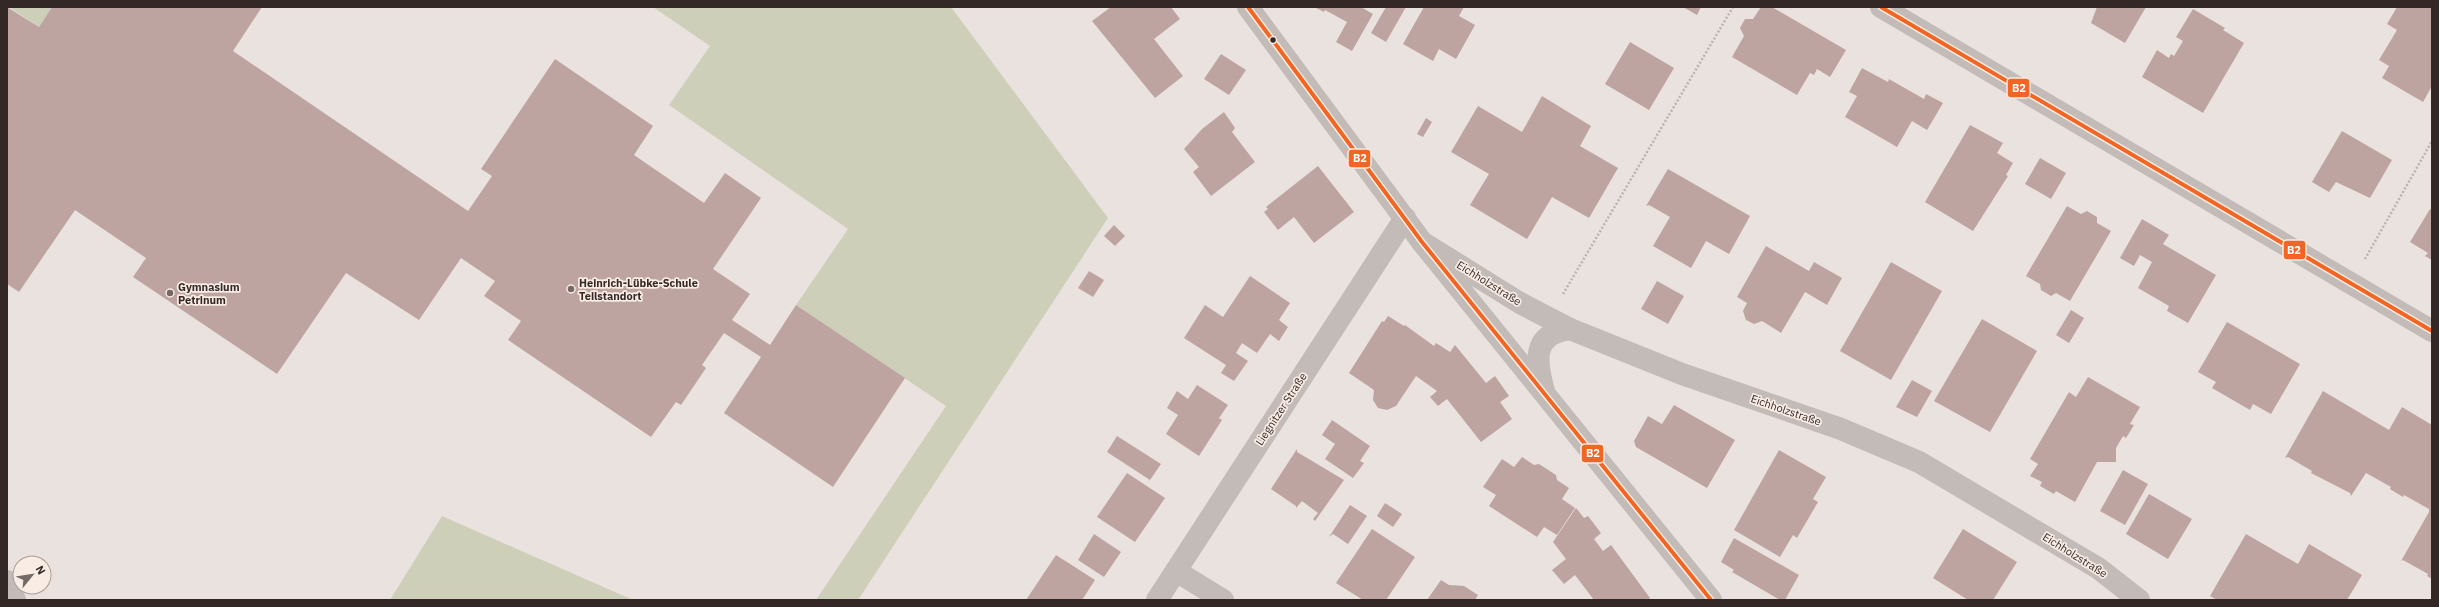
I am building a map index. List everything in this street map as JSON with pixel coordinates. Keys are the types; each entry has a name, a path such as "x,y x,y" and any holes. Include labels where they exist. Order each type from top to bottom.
{"street":[{"path":"1248,7 1422,242 1711,600"},
{"path":"1881,7 2432,331"},
{"name":"Liegnitzer Straße","path":"1157,600 1405,218"},
{"name":"Eichholzstraße","path":"1422,242 1548,319 1570,330 1675,371 1841,429 1919,462 2098,568 2140,600"},
{"path":"1545,394 1539,372 1540,348 1551,334 1570,330"},
{"path":"1176,571 1223,600"},
{"path":"7,581 15,600"}],"path":[{"path":"1548,319 1733,7"},
{"path":"2352,283 2432,141"}],"green space":[{"path":"9,7 52,7 39,27"},
{"path":"653,7 951,7 1108,218 858,600 816,600 946,406 796,305 848,229 669,105 710,46"},
{"path":"442,516 633,600 390,600"}],"building":[{"path":"7,7 39,27 52,7 262,7 233,51 468,211 492,176 481,169 555,59 653,126 634,155 704,203 725,173 761,198 713,269 750,294 732,320 770,345 796,305 905,378 833,487 724,413 761,357 724,333 702,365 706,368 681,405 676,402 651,437 508,340 521,321 484,296 495,281 461,258 419,320 346,273 277,374 133,277 146,258 75,210 19,292 7,284"},
{"path":"1111,7 1171,7 1180,19 1154,39 1183,76 1155,98 1092,21"},
{"path":"1314,7 1361,7 1373,14 1352,51 1336,42 1347,22 1325,10 1324,12"},
{"path":"1386,7 1406,7 1386,42 1371,33"},
{"path":"1424,7 1464,7 1459,16 1475,25 1456,59 1439,49 1433,61 1403,44"},
{"path":"1683,7 1701,7 1697,15"},
{"path":"1761,7 1772,7 1846,50 1830,77 1817,69 1814,75 1810,73 1797,95 1732,57 1744,36 1740,28 1745,19 1753,19"},
{"path":"2097,7 2146,7 2125,43 2091,23"},
{"path":"2397,7 2432,7 2432,86 2423,102 2382,78 2389,66 2379,60 2397,30 2387,24"},
{"path":"2193,9 2225,28 2223,30 2244,43 2203,113 2142,77 2157,50 2169,58 2171,54 2174,56 2183,41 2176,37"},
{"path":"1630,42 1674,68 1649,110 1605,84"},
{"path":"1221,54 1246,70 1229,95 1204,79"},
{"path":"1862,68 1888,82 1889,79 1924,99 1926,94 1943,103 1927,130 1912,121 1897,147 1845,117 1857,96 1849,92"},
{"path":"1542,96 1591,126 1580,146 1618,168 1589,218 1552,197 1527,239 1470,205 1489,174 1451,152 1478,106 1522,132"},
{"path":"1224,112 1235,128 1232,132 1255,162 1211,196 1193,172 1199,167 1184,149 1202,129"},
{"path":"1426,118 1432,122 1423,137 1417,134"},
{"path":"1970,125 2003,143 1997,153 2013,163 2006,175 2008,176 1973,231 1925,202"},
{"path":"2342,131 2392,160 2370,198 2336,182 2329,192 2312,182"},
{"path":"2040,158 2066,173 2051,199 2025,184"},
{"path":"1318,166 1354,212 1314,243 1294,217 1278,230 1264,212 1268,209 1266,207"},
{"path":"1668,169 1750,216 1729,254 1706,241 1691,268 1653,246 1670,217 1649,205 1646,206"},
{"path":"2067,206 2081,214 2087,211 2097,217 2097,223 2111,231 2070,301 2056,293 2051,296 2041,290 2040,284 2026,276"},
{"path":"2430,209 2432,210 2432,260 2425,256 2428,253 2410,242"},
{"path":"2142,219 2169,235 2163,244 2216,275 2188,323 2167,311 2169,306 2138,288 2152,262 2140,255 2134,266 2120,258"},
{"path":"1114,225 1125,236 1115,246 1104,236"},
{"path":"1766,246 1809,271 1814,262 1842,278 1827,305 1805,292 1781,333 1762,321 1754,324 1746,320 1743,311 1747,303 1737,297"},
{"path":"1891,262 1942,291 1891,380 1840,351"},
{"path":"1089,271 1104,280 1093,297 1078,288"},
{"path":"1250,276 1290,303 1279,320 1288,327 1279,341 1270,334 1257,353 1242,343 1236,353 1248,361 1234,381 1221,373 1226,365 1184,338 1205,305 1223,317"},
{"path":"1657,281 1684,296 1668,324 1641,309"},
{"path":"2071,310 2084,318 2069,343 2056,335"},
{"path":"1388,316 1404,326 1405,325 1434,346 1436,343 1450,352 1455,345 1486,383 1495,376 1509,396 1500,402 1512,419 1481,442 1447,399 1438,406 1430,397 1437,391 1416,376 1396,406 1387,410 1378,408 1373,400 1374,390 1349,373 1382,321 1384,322"},
{"path":"1982,319 2037,351 1990,432 1934,401"},
{"path":"2227,322 2300,364 2271,414 2253,404 2250,410 2212,388 2216,382 2198,372"},
{"path":"2088,377 2140,407 2130,424 2134,425 2126,438 2123,436 2116,448 2116,462 2097,462 2075,502 2056,491 2054,494 2040,486 2042,482 2030,476 2038,464 2030,459 2069,392 2076,397"},
{"path":"1912,380 1932,391 1917,417 1896,407"},
{"path":"1197,385 1228,405 1219,418 1222,420 1199,456 1166,434 1178,415 1167,408 1177,391 1188,399"},
{"path":"2323,391 2389,430 2402,407 2432,425 2432,579 2427,576 2428,574 2403,560 2401,561 2429,512 2429,509 2404,495 2403,497 2390,489 2391,487 2366,473 2351,496 2350,493 2311,473 2312,471 2288,457 2285,458"},
{"path":"1674,405 1735,440 1707,488 1636,447 1634,441 1648,416 1662,424"},
{"path":"1332,420 1370,446 1360,461 1364,463 1353,478 1325,459 1335,444 1322,435"},
{"path":"1117,436 1161,464 1150,480 1107,452"},
{"path":"1297,449 1297,452 1344,480 1315,521 1313,519 1318,513 1302,501 1296,508 1296,506 1271,489"},
{"path":"1779,450 1826,477 1813,499 1818,502 1797,538 1793,535 1780,557 1734,530"},
{"path":"1522,457 1534,465 1539,464 1556,475 1557,480 1569,488 1562,499 1575,508 1557,535 1544,527 1537,537 1489,506 1496,495 1483,487 1502,459 1514,467"},
{"path":"2123,470 2148,484 2125,525 2100,511"},
{"path":"1127,473 1165,498 1135,542 1097,517"},
{"path":"2149,494 2192,519 2168,559 2126,534"},
{"path":"1385,503 1402,514 1393,527 1377,516"},
{"path":"1350,505 1367,516 1348,544 1333,534 1329,537"},
{"path":"1576,508 1584,518 1588,516 1601,533 1594,539 1603,551 1611,545 1650,598 1648,600 1594,600 1575,575 1564,584 1552,570 1566,559 1553,542"},
{"path":"1372,529 1415,557 1386,600 1363,600 1336,583"},
{"path":"1963,529 2017,562 1993,600 1968,600 1933,578"},
{"path":"1094,534 1121,552 1104,577 1078,560"},
{"path":"2246,534 2298,564 2309,544 2362,575 2347,600 2217,600 2210,596"},
{"path":"1734,538 1799,575 1785,600 1780,600 1732,572 1734,570 1721,562"},
{"path":"1056,555 1095,580 1082,600 1026,600"},
{"path":"1441,580 1449,585 1464,586 1478,595 1475,600 1427,600"}],"transit line":[{"name":"B2","path":"1248,7 1422,242 1711,600"},
{"name":"B2","path":"1881,7 2432,331"}],"place":[{"name":"Heinrich-Lübke-Schule Teilstandort","path":"571,289"},
{"name":"Gymnasium Petrinum","path":"170,293"}]}
